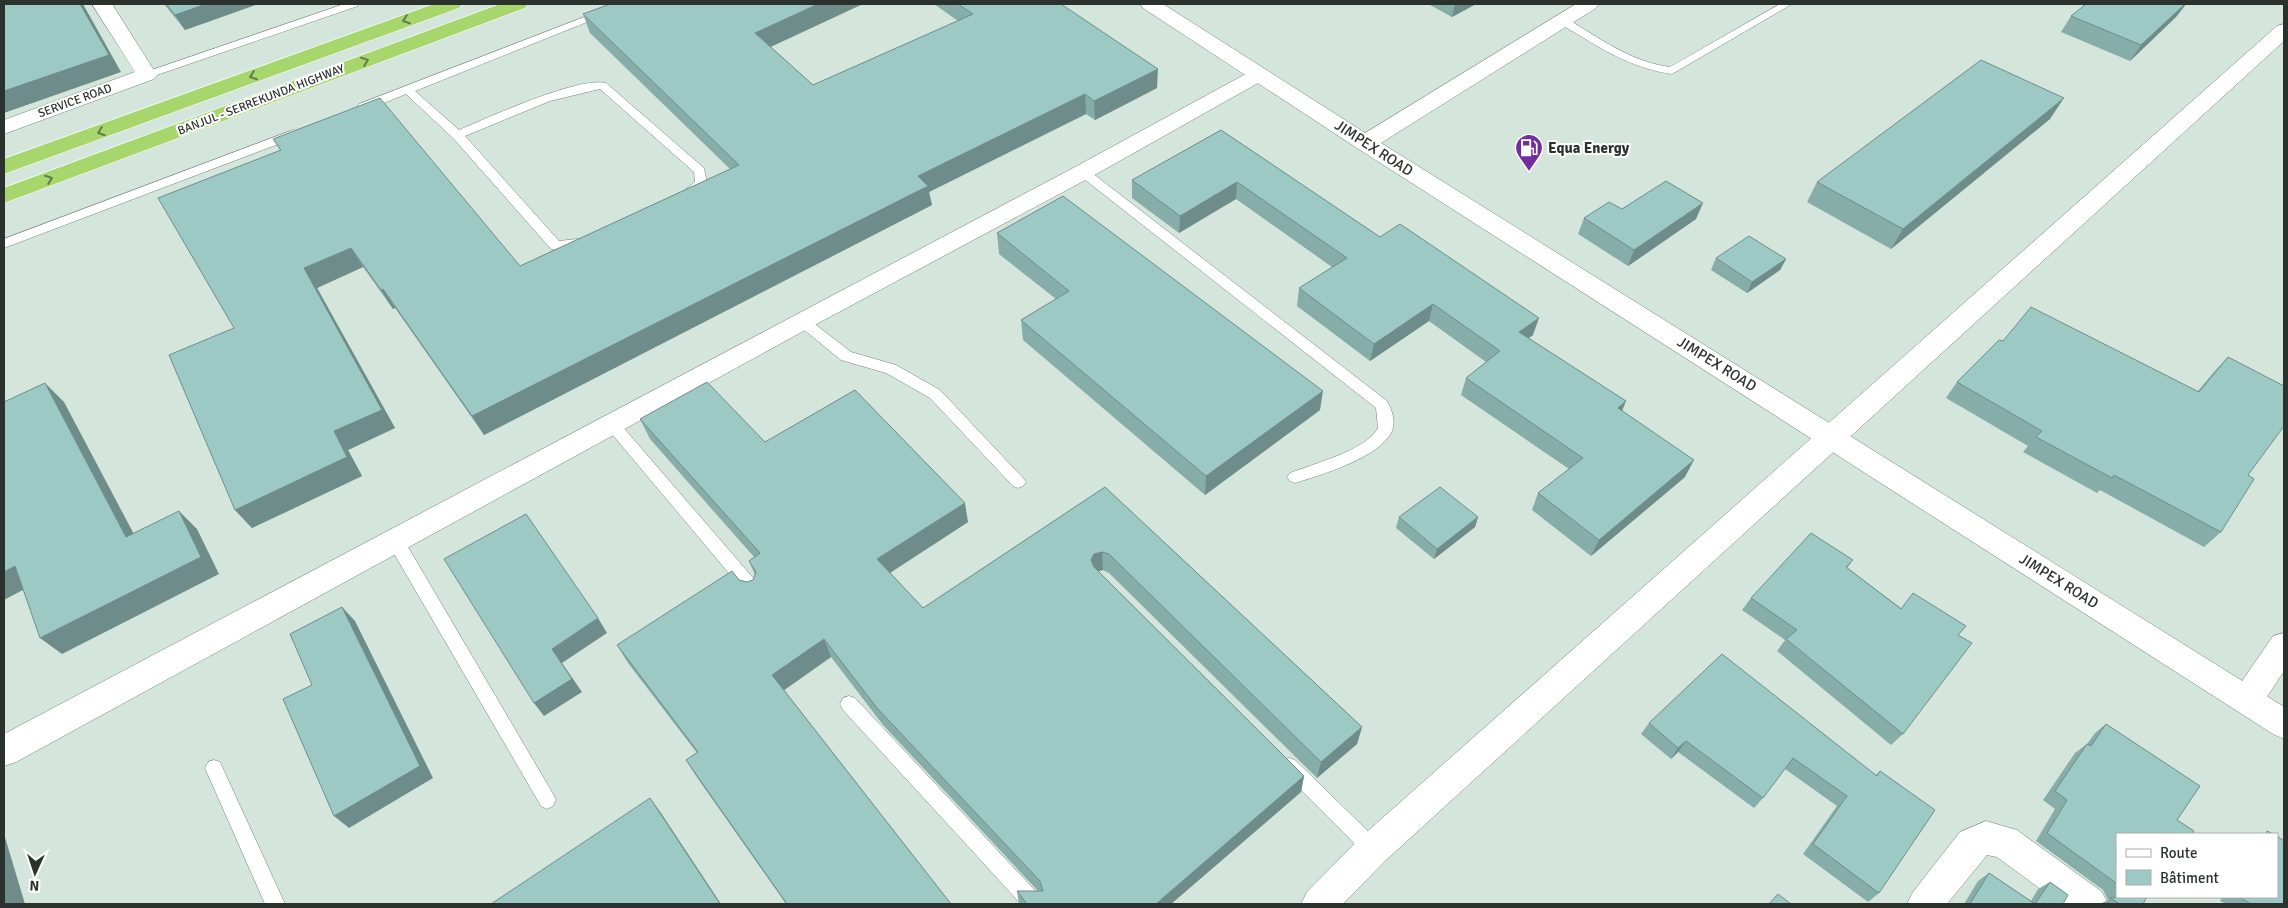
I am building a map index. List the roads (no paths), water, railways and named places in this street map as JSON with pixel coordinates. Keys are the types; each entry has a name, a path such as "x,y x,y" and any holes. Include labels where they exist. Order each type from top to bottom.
{"highway":[{"name":"BANJUL - SERREKUNDA HIGHWAY","path":"4,167 452,4"},
{"name":"BANJUL - SERREKUNDA HIGHWAY","path":"4,196 518,4"}],"street":[{"path":"102,4 147,75"},
{"name":"JIMPEX ROAD","path":"1150,4 1365,143 2284,724"},
{"path":"1365,143 1589,4"},
{"path":"1319,904 1373,849 2284,30"},
{"path":"4,751 611,423 1083,172 1260,74"},
{"name":"SERVICE ROAD","path":"4,127 147,75"},
{"path":"2247,700 2284,646"},
{"path":"1925,904 1972,844 1986,838 2005,842 2090,904"}],"lane":[{"path":"147,75 354,4"},
{"path":"353,111 627,4"},
{"path":"1562,20 1632,62 1653,69 1672,71 1787,4"},
{"path":"457,135 544,99 578,88 602,85 700,171 701,183 672,203"},
{"path":"408,90 457,135 556,246 601,240"},
{"path":"4,244 307,129"},
{"path":"1083,172 1382,405 1387,419 1383,434 1357,452 1295,477"},
{"path":"802,321 846,356 891,369 935,394 1018,482"},
{"path":"611,423 754,591"},
{"path":"395,540 547,800"},
{"path":"849,704 1034,904"},
{"path":"1276,752 1373,849"},
{"path":"214,768 275,904"}],"place":[{"name":"Equa Energy","path":"1529,172"}]}
